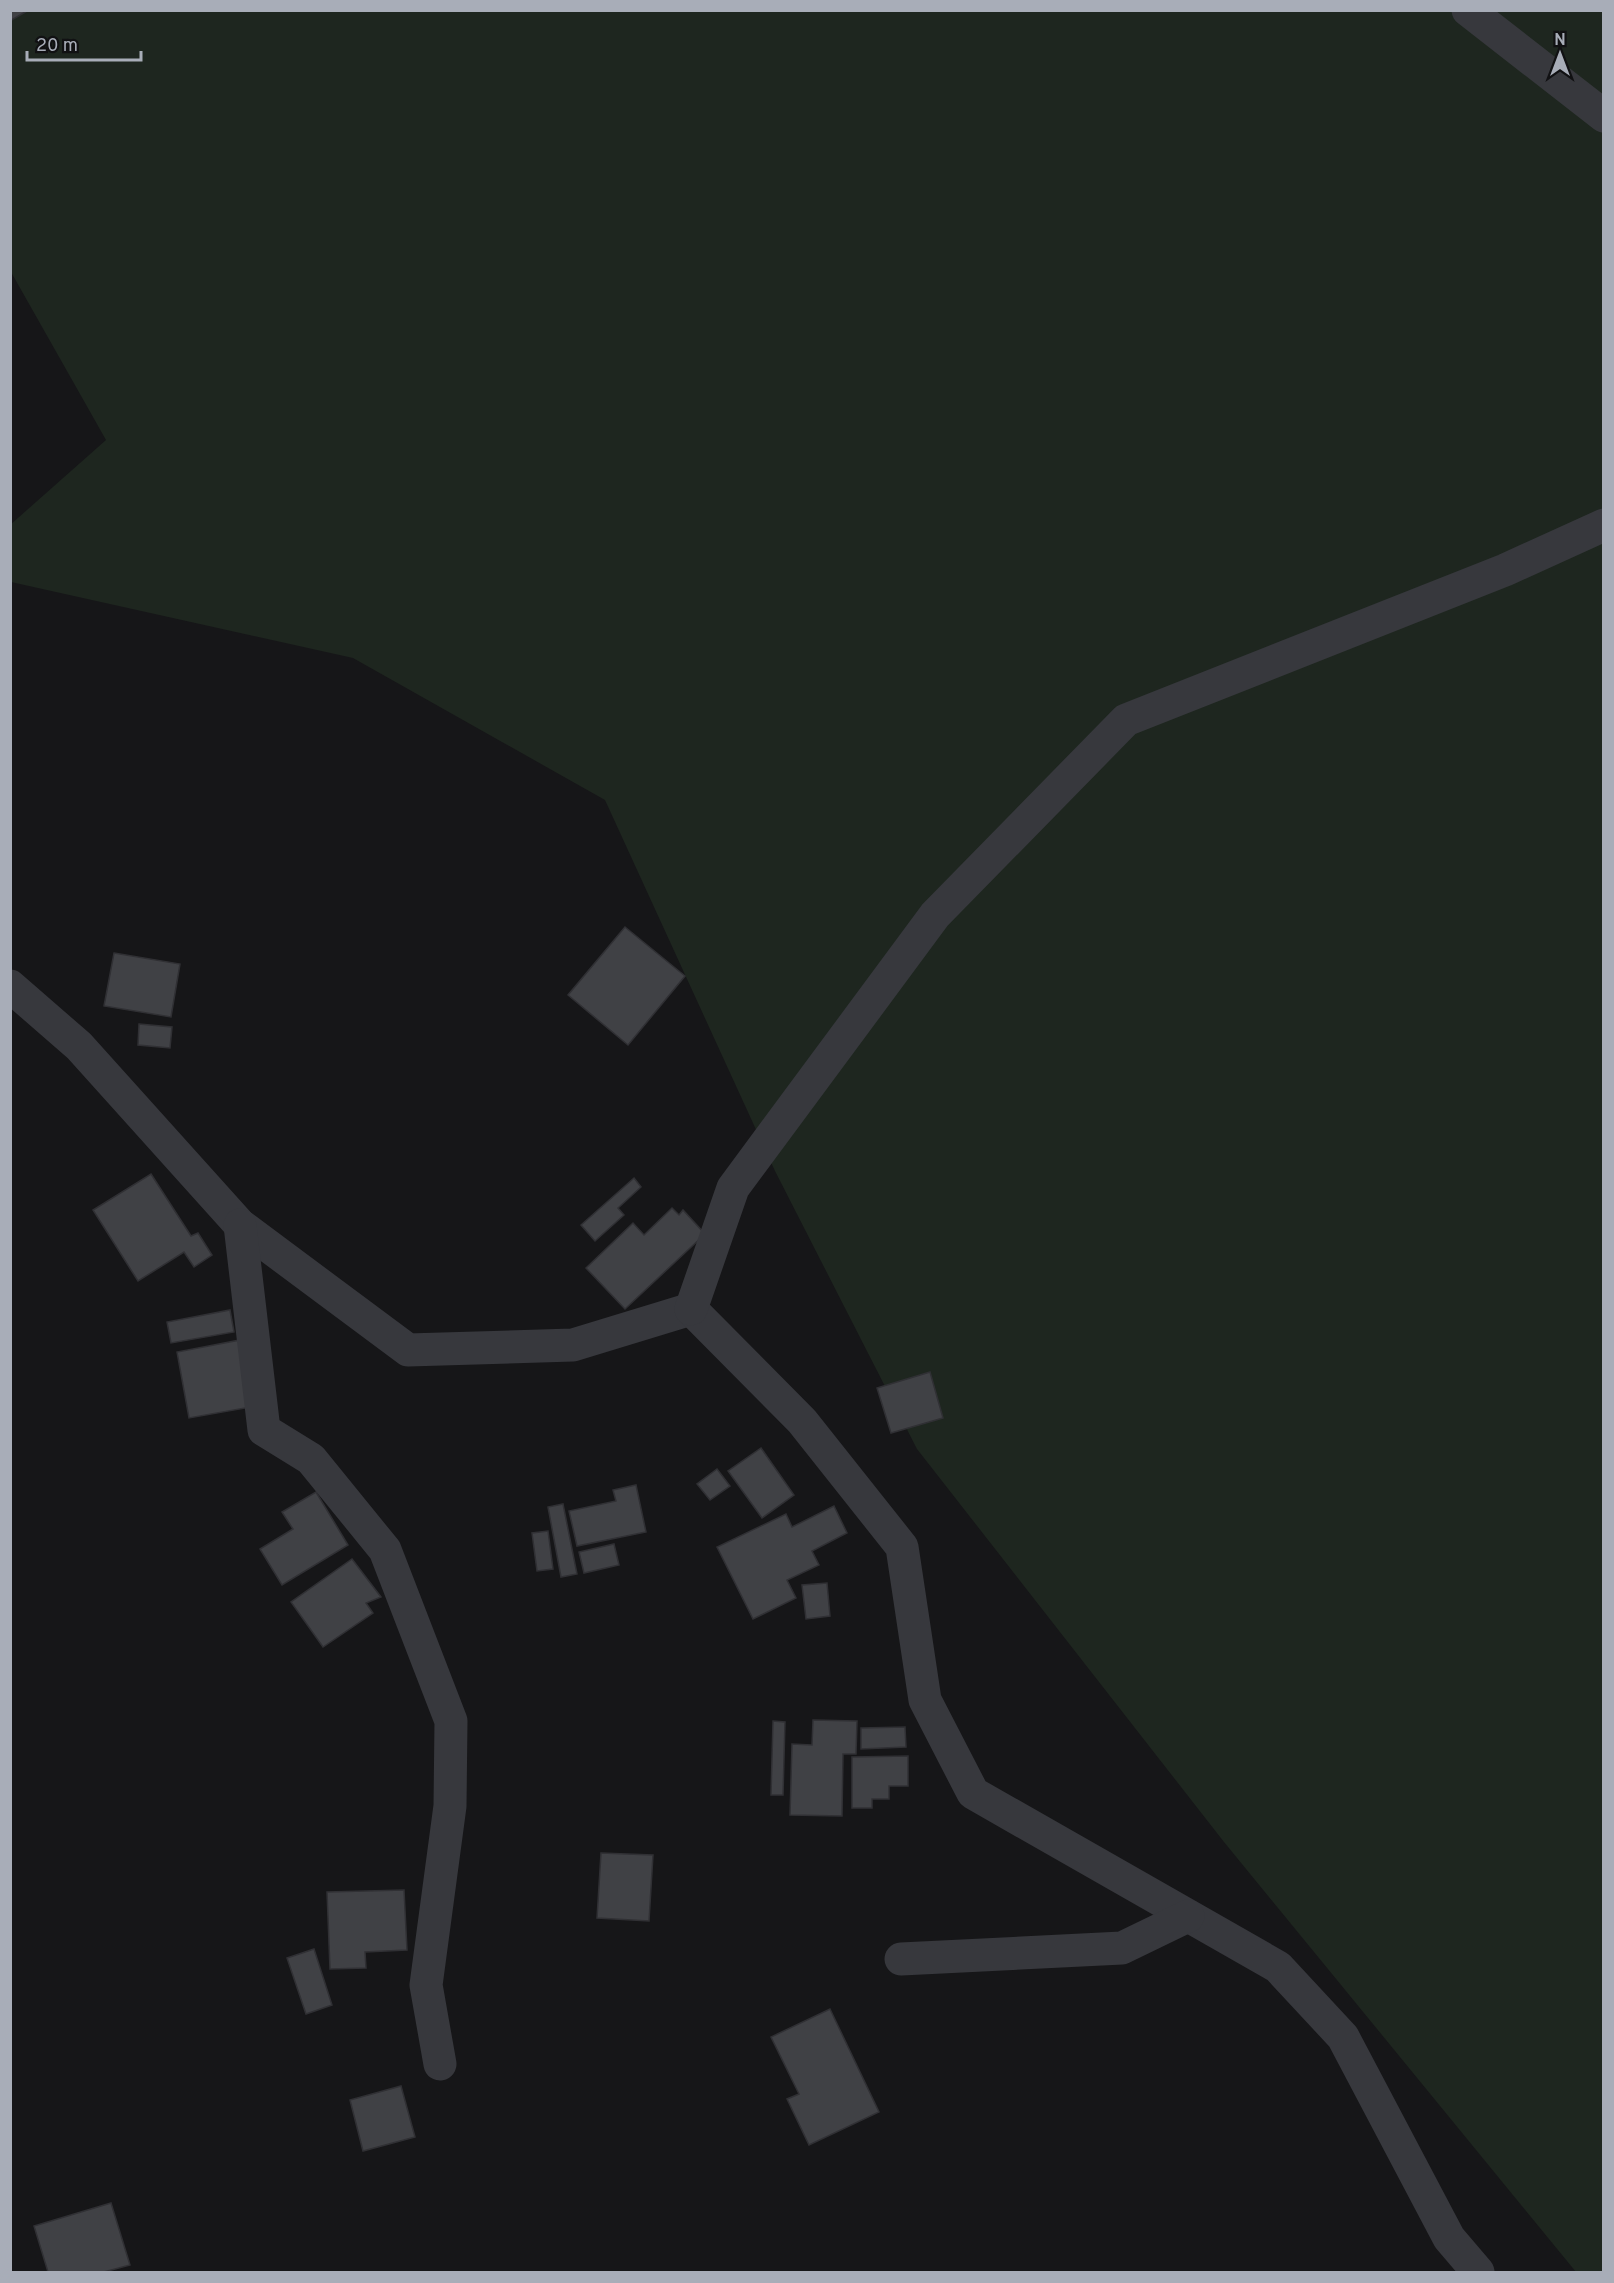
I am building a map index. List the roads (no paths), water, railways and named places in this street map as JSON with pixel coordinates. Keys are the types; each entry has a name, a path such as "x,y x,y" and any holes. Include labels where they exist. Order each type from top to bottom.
{"street":[{"path":"1468,10 1604,116"},
{"path":"691,1309 733,1188 935,915 1126,720 1505,570 1604,525"},
{"path":"10,986 79,1046 240,1225 408,1350 573,1345 691,1309"},
{"path":"240,1225 264,1430 311,1459 385,1550 451,1721 450,1806 426,1985 440,2064"},
{"path":"691,1309 802,1421 902,1547 925,1700 973,1793 1278,1967 1342,2037 1449,2238 1478,2272"},
{"path":"901,1959 1122,1948 1188,1916"}]}
